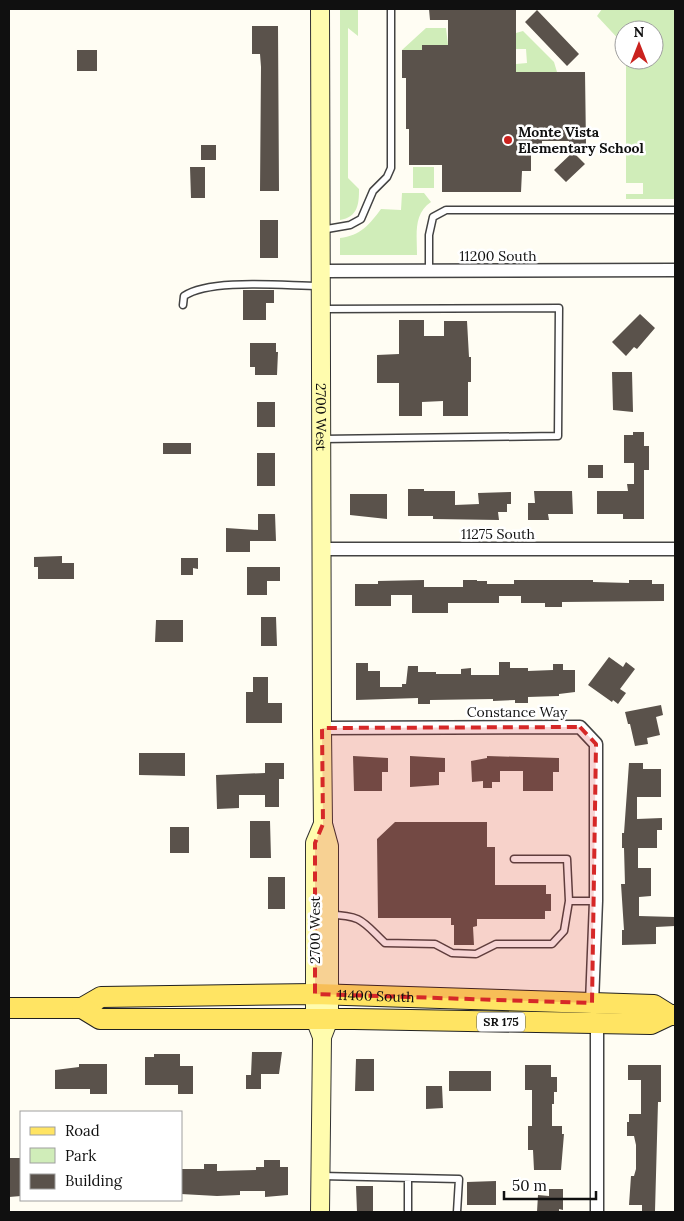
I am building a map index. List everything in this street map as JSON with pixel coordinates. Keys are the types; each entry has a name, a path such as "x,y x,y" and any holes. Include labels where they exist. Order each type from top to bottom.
{"main road":[{"name":"2700 West","path":"320,9 322,824 329,846 328,914 322,994"},
{"name":"2700 West","path":"320,1212 322,994 315,843 322,824"},
{"name":"11400 South","path":"9,1008 82,1008 101,997 322,994 654,1005 673,1015"},
{"name":"11400 South","path":"82,1008 100,1019 322,1025 651,1024 673,1015"}],"street":[{"name":"11200 South","path":"321,278 429,270 675,270"},
{"name":"11275 South","path":"322,549 675,549"},
{"name":"Constance Way","path":"322,728 580,727 596,744 596,901 592,1002"},
{"path":"597,1024 597,1212"}],"lane":[{"path":"320,231 350,225 361,219 373,190 387,177 391,168 391,9"},
{"path":"429,270 429,235 432,217 446,210 675,210"},
{"path":"183,305 184,296 192,290 216,285 321,278"},
{"path":"320,309 559,308 558,436 321,439"},
{"path":"328,914 350,915 362,921 385,943 435,944 452,953 476,954 496,944 552,944 564,931 569,901 567,859 514,859"},
{"path":"569,901 596,901"},
{"path":"320,1176 459,1180 457,1212"},
{"path":"408,1178 408,1212"}],"highlighted area":[{"path":"580,727 596,744 592,1003 315,994 315,843 323,824 322,728"}],"green space":[{"path":"340,9 358,9 358,36 348,28 348,178 359,189 359,200 354,213 340,220"},
{"path":"602,9 675,9 675,199 626,199 626,194 643,194 643,183 626,183 626,70 664,70 664,20 614,20 614,34 597,16"},
{"path":"426,28 446,28 448,45 422,50 402,50"},
{"path":"523,31 554,62 557,72 516,72 516,64 527,63 526,49 516,49 516,33"},
{"path":"413,167 434,167 434,188 413,188"},
{"path":"402,193 424,193 431,202 421,213 417,225 417,255 340,255 340,238 359,232 373,220 381,209 401,210"}],"building":[{"path":"429,9 516,9 516,72 585,72 586,146 569,146 569,141 542,141 542,145 531,145 531,171 522,171 521,192 442,192 442,165 409,165 409,129 406,129 406,78 402,78 402,50 422,50 422,45 448,45 448,20 430,20"},
{"path":"537,10 579,54 567,66 525,22"},
{"path":"252,26 278,26 279,191 260,191 261,67 260,54 252,54"},
{"path":"77,50 97,50 97,71 77,71"},
{"path":"201,145 216,145 216,160 201,160"},
{"path":"573,152 585,164 566,182 554,170"},
{"path":"190,167 205,167 205,198 191,198"},
{"path":"260,220 278,220 278,258 260,258"},
{"path":"243,290 274,290 274,303 266,303 266,320 243,320"},
{"path":"640,314 655,328 637,349 634,347 626,356 612,342"},
{"path":"399,320 424,320 424,336 444,336 444,321 467,321 469,357 471,357 471,382 468,382 468,416 443,416 443,401 422,402 422,416 399,416 399,383 377,383 377,355 399,354"},
{"path":"250,343 276,343 276,352 278,352 277,375 255,375 255,367 250,367"},
{"path":"612,372 632,372 633,412 613,410"},
{"path":"257,402 275,402 275,427 257,427"},
{"path":"633,432 644,432 644,446 649,446 649,470 644,470 644,519 623,519 623,514 597,514 597,491 628,491 627,484 634,484 634,463 624,463 624,435 633,435"},
{"path":"163,443 191,443 191,454 163,454"},
{"path":"257,453 275,453 275,486 257,486"},
{"path":"588,465 603,465 603,478 588,478"},
{"path":"408,489 455,491 455,505 479,504 478,493 511,492 511,504 507,504 507,512 498,512 499,520 433,519 433,516 408,516"},
{"path":"534,491 572,491 573,514 548,514 549,520 528,520 528,503 535,503"},
{"path":"350,494 387,494 387,519 350,515"},
{"path":"258,514 275,514 276,541 250,541 250,552 226,552 226,528 258,530"},
{"path":"62,556 62,563 74,563 74,579 38,579 38,567 34,567 34,557"},
{"path":"181,558 198,558 198,569 193,568 193,575 181,575"},
{"path":"247,567 280,567 280,581 267,581 267,595 247,595"},
{"path":"424,580 424,587 463,587 463,580 487,581 487,584 514,584 514,580 593,580 593,582 629,583 629,580 652,580 652,584 664,584 664,601 562,602 562,607 545,607 545,603 521,603 521,596 499,596 499,603 448,603 448,613 412,613 412,595 391,595 391,606 355,606 355,584 378,584 378,581"},
{"path":"261,617 276,617 277,646 261,646"},
{"path":"156,620 183,620 183,642 155,642"},
{"path":"609,657 623,667 626,662 635,669 620,689 626,693 618,704 613,700 612,702 588,685"},
{"path":"499,662 510,662 510,668 528,668 528,671 553,670 553,664 563,664 563,670 575,670 575,692 559,694 559,696 528,697 528,703 515,703 515,700 493,701 493,699 430,700 430,704 418,704 418,698 356,700 356,663 368,663 368,671 380,671 380,687 402,687 402,684 406,684 408,666 418,666 418,672 436,672 436,674 461,674 461,669 471,668 471,675 499,675"},
{"path":"253,677 268,677 268,703 282,703 282,723 246,723 246,692 253,692"},
{"path":"661,705 663,715 656,717 660,735 647,738 648,744 635,746 625,712"},
{"path":"139,753 185,753 185,776 139,775"},
{"path":"353,756 388,758 388,772 382,772 382,791 354,791"},
{"path":"410,756 445,758 445,772 439,772 439,785 410,787"},
{"path":"487,756 559,758 559,772 553,772 553,791 523,791 523,771 500,771 500,782 492,782 492,788 483,788 483,781 472,782 471,761 487,758"},
{"path":"265,763 284,763 284,779 279,779 279,807 265,807 265,795 239,795 239,808 217,809 216,775 265,773"},
{"path":"629,763 643,763 643,769 661,769 661,797 637,797 637,819 662,818 662,830 657,830 657,848 638,848 638,868 651,868 651,896 639,897 639,916 675,917 675,926 656,927 656,944 622,945 622,930 624,930 621,884 625,884 622,833 624,833"},
{"path":"250,821 270,821 271,858 250,858"},
{"path":"395,822 487,822 487,847 495,847 495,885 546,885 546,894 551,894 551,911 545,911 545,919 477,919 477,926 473,927 474,945 454,945 454,925 451,925 451,918 378,918 377,839"},
{"path":"170,827 189,827 189,853 170,853"},
{"path":"268,877 285,877 285,909 268,909"},
{"path":"252,1052 282,1052 279,1074 261,1074 261,1089 246,1089 246,1075 251,1075"},
{"path":"154,1054 180,1054 180,1066 193,1066 193,1094 178,1094 178,1085 145,1085 145,1057 154,1057"},
{"path":"356,1059 374,1059 374,1091 355,1091"},
{"path":"79,1064 107,1064 107,1094 90,1094 90,1089 55,1089 55,1070 79,1067"},
{"path":"525,1065 551,1065 551,1077 557,1077 557,1092 554,1092 554,1104 552,1104 552,1126 562,1126 562,1134 564,1134 561,1170 534,1170 533,1150 528,1150 528,1126 532,1126 532,1090 525,1090"},
{"path":"628,1065 661,1065 661,1102 658,1102 655,1211 642,1211 642,1205 629,1205 631,1176 634,1176 636,1169 636,1145 634,1136 627,1136 627,1122 629,1122 629,1114 641,1114 641,1080 628,1080"},
{"path":"449,1071 491,1071 491,1091 449,1091"},
{"path":"426,1086 442,1086 443,1108 426,1109"},
{"path":"9,1158 20,1158 20,1196 9,1197"},
{"path":"264,1160 280,1160 280,1167 288,1167 288,1195 265,1197 265,1191 240,1191 240,1195 217,1196 182,1194 182,1169 204,1169 204,1164 217,1164 217,1171 256,1170 256,1167 264,1167"},
{"path":"496,1181 496,1205 467,1205 467,1182"},
{"path":"356,1186 373,1186 373,1212 357,1212"},
{"path":"549,1189 563,1189 563,1210 559,1209 559,1212 537,1212 538,1195 549,1196"}],"place":[{"name":"Monte Vista Elementary School","path":"508,140"}]}
